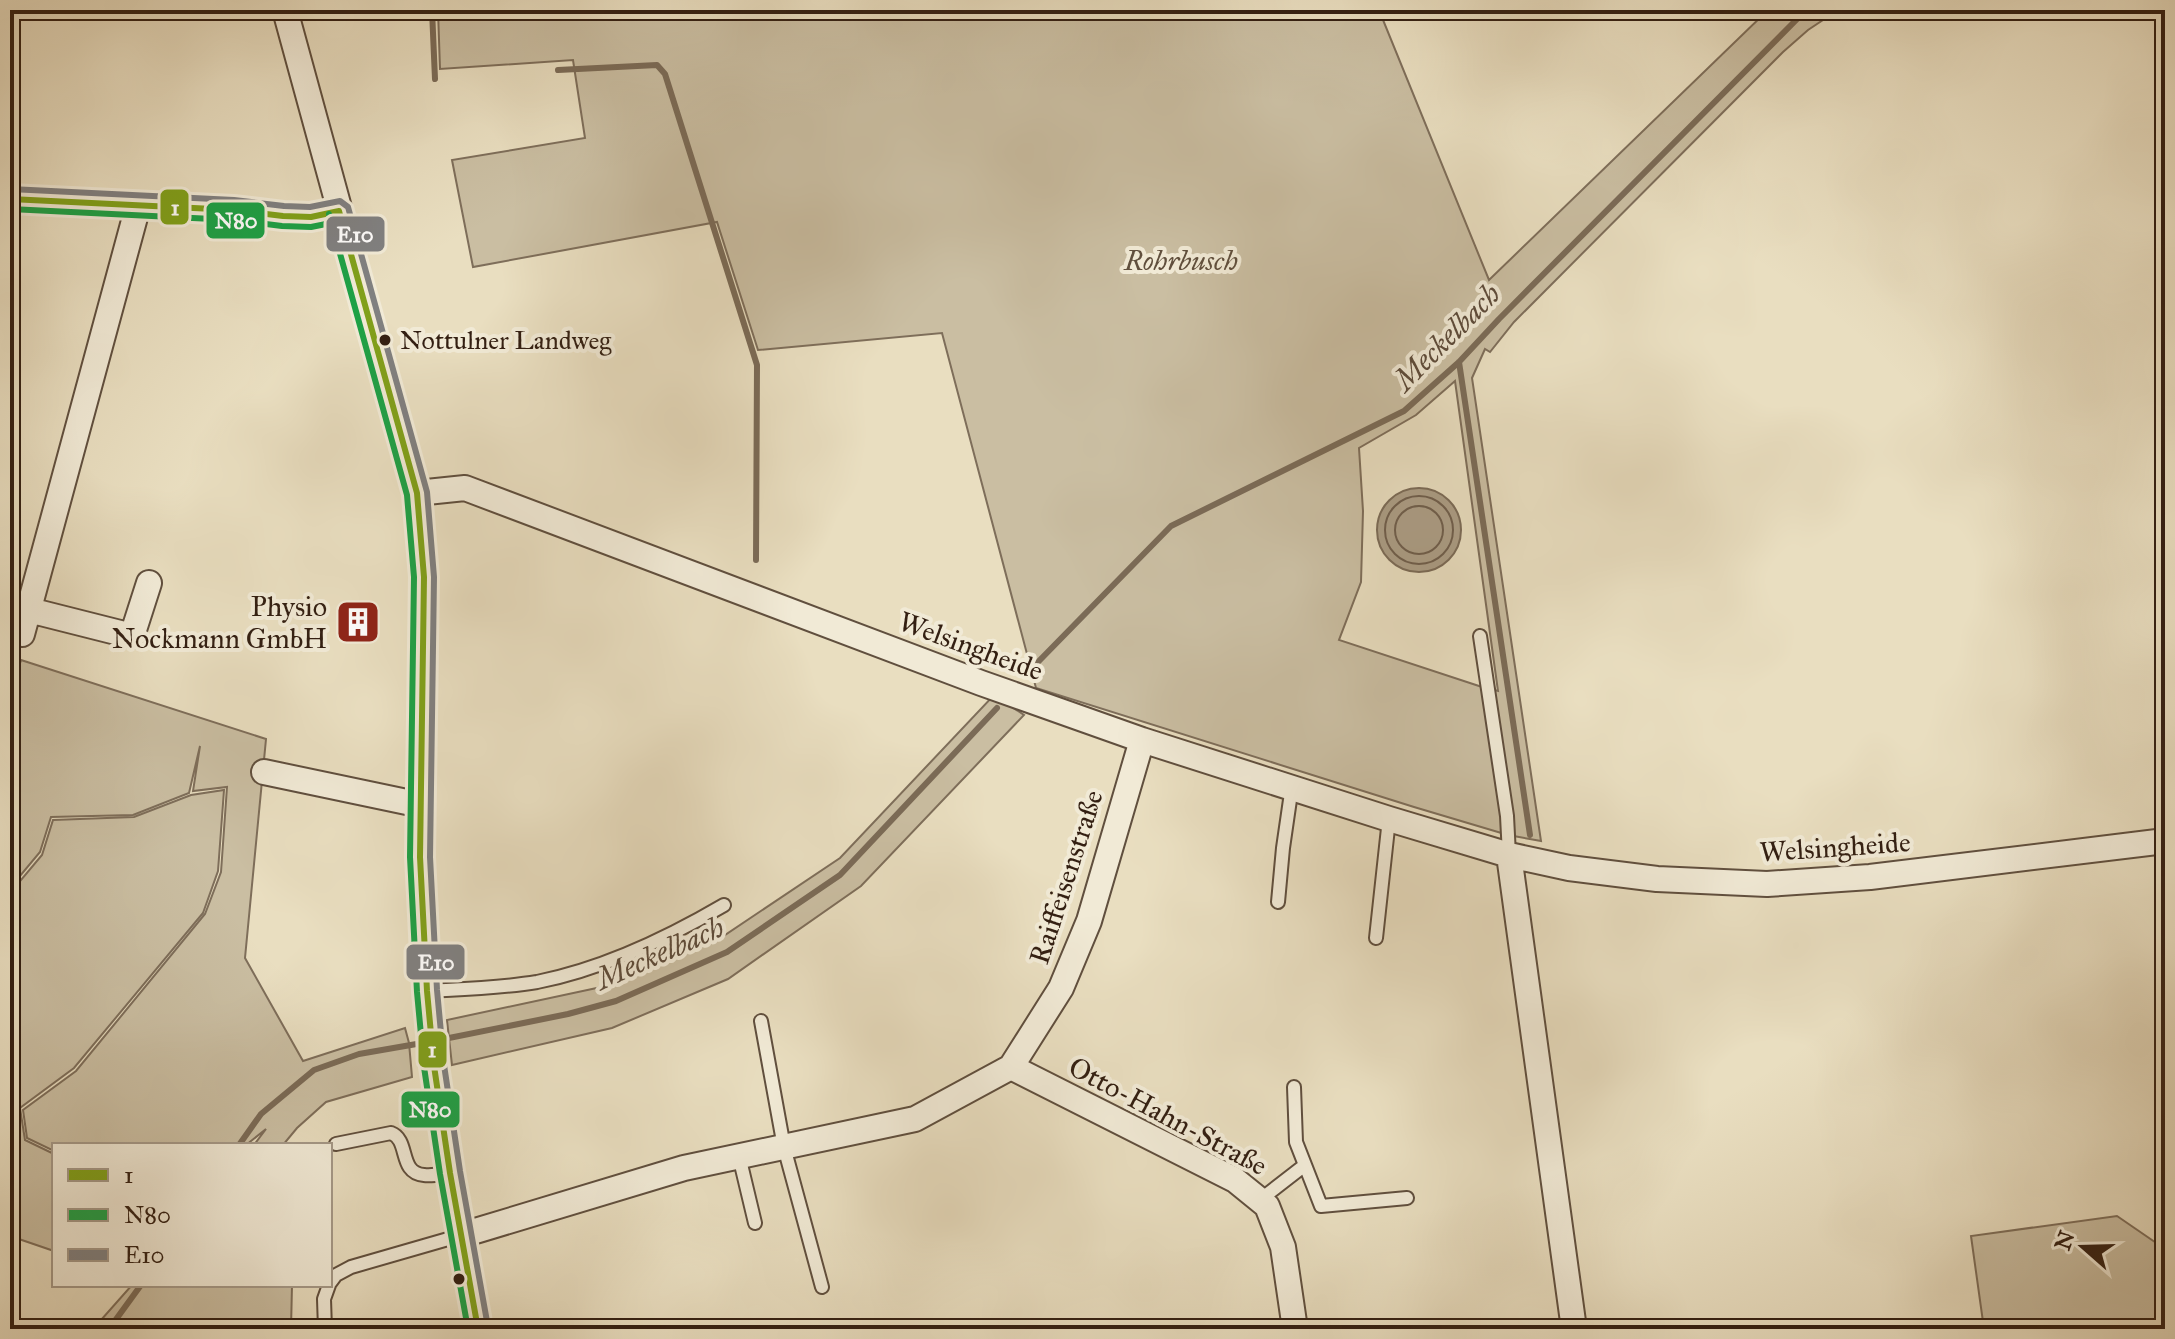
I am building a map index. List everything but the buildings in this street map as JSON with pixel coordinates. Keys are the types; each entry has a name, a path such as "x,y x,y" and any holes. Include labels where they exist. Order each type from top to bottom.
{"street":[{"path":"285,10 417,493 424,577 420,857 427,991 433,1058 450,1173 478,1329"},
{"path":"10,199 311,217 339,211"},
{"path":"22,634 138,206"},
{"name":"Welsingheide","path":"417,493 465,488 1142,740 1509,855 1569,868 1630,876 1767,884 1870,877 2165,841"},
{"path":"29,610 132,636 149,583"},
{"name":"Raiffeisenstraße","path":"462,1235 684,1168 915,1119 1011,1067 1061,988 1089,921 1142,740"},
{"path":"264,772 421,805"},
{"path":"1509,855 1574,1329"},
{"name":"Otto-Hahn-Straße","path":"1011,1067 1235,1180 1267,1206 1283,1247 1295,1329"}],"lane":[{"path":"1480,636 1507,816 1509,855"},
{"path":"1278,902 1292,786"},
{"path":"1376,938 1389,819"},
{"path":"427,991 536,982 580,971 638,950 724,905"},
{"path":"761,1021 784,1147 822,1287"},
{"path":"1294,1087 1296,1142 1321,1206 1407,1198"},
{"path":"336,1144 391,1133 398,1135 402,1142 404,1159 410,1168 421,1175 450,1173"},
{"path":"739,1156 755,1223"},
{"path":"1260,1200 1305,1165"},
{"path":"332,1280 351,1267 462,1235"},
{"path":"325,1329 324,1299 328,1287"}],"green space":[{"name":"Rohrbusch","path":"438,10 1379,10 1489,280 1768,10 1838,10 1783,52 1514,322 1490,352 1485,349 1472,378 1541,841 1508,835 1414,807 1036,688 942,333 758,350 717,222 473,267 452,160 585,138 573,60 440,69","holes":["1455,381 1498,691 1339,640 1361,582 1363,511 1359,448 1416,415"]},
{"path":"21,660 266,739 245,958 303,1061 405,1028 412,1077 326,1102 285,1143 256,1143 266,1129 248,1143 52,1143 52,1150 27,1138 23,1110 76,1071 205,914 221,872 227,787 193,791 200,746 189,793 133,815 51,817 40,852 10,888 10,697"},
{"path":"994,695 1024,715 861,886 728,979 612,1028 452,1065 447,1020 606,986 716,941 840,858"},
{"path":"224,790 218,871 203,913 74,1068 20,1108 25,1140 52,1153 52,1250 10,1236 10,893 42,855 53,820 134,817 191,795"},
{"path":"2117,1216 2165,1249 2165,1329 1984,1329 1971,1236"},
{"path":"130,1287 292,1287 291,1329 93,1329"}],"water":[{"path":"1419,488 1435,491 1449,500 1458,514 1461,530 1458,546 1449,560 1435,569 1419,572 1403,569 1389,560 1380,546 1377,530 1380,514 1389,500 1403,491"}],"waterway":[{"path":"432,10 435,79"},
{"name":"Meckelbach","path":"1037,663 1171,526 1404,411 1459,362 1806,10"},
{"path":"558,70 657,65 665,74 757,365 756,560"},
{"path":"1459,362 1530,835"},
{"name":"Meckelbach","path":"439,1040 616,1001 727,952 840,875 997,708"},
{"name":"Meckelbach","path":"240,1143 261,1114 314,1070 359,1054 428,1042"},
{"name":"Meckelbach","path":"109,1329 140,1287"}],"transit line":[{"name":"E10","path":"10,189 234,200 310,207 340,201 348,207 427,492 434,577 430,857 437,990 444,1065 460,1171 488,1327"},
{"name":"1","path":"10,199 234,210 283,216 311,217 339,211"},
{"name":"N80","path":"10,209 233,220 282,226 311,227 341,221"},
{"name":"1","path":"339,211 417,493 424,577 420,857 427,991 434,1066 450,1173 478,1329"},
{"name":"N80","path":"329,214 407,495 414,577 410,857 417,992 424,1067 440,1174 468,1329"}],"place":[{"name":"Nottulner Landweg","path":"385,340"},
{"name":"Physio Nockmann GmbH","path":"358,622"}]}
